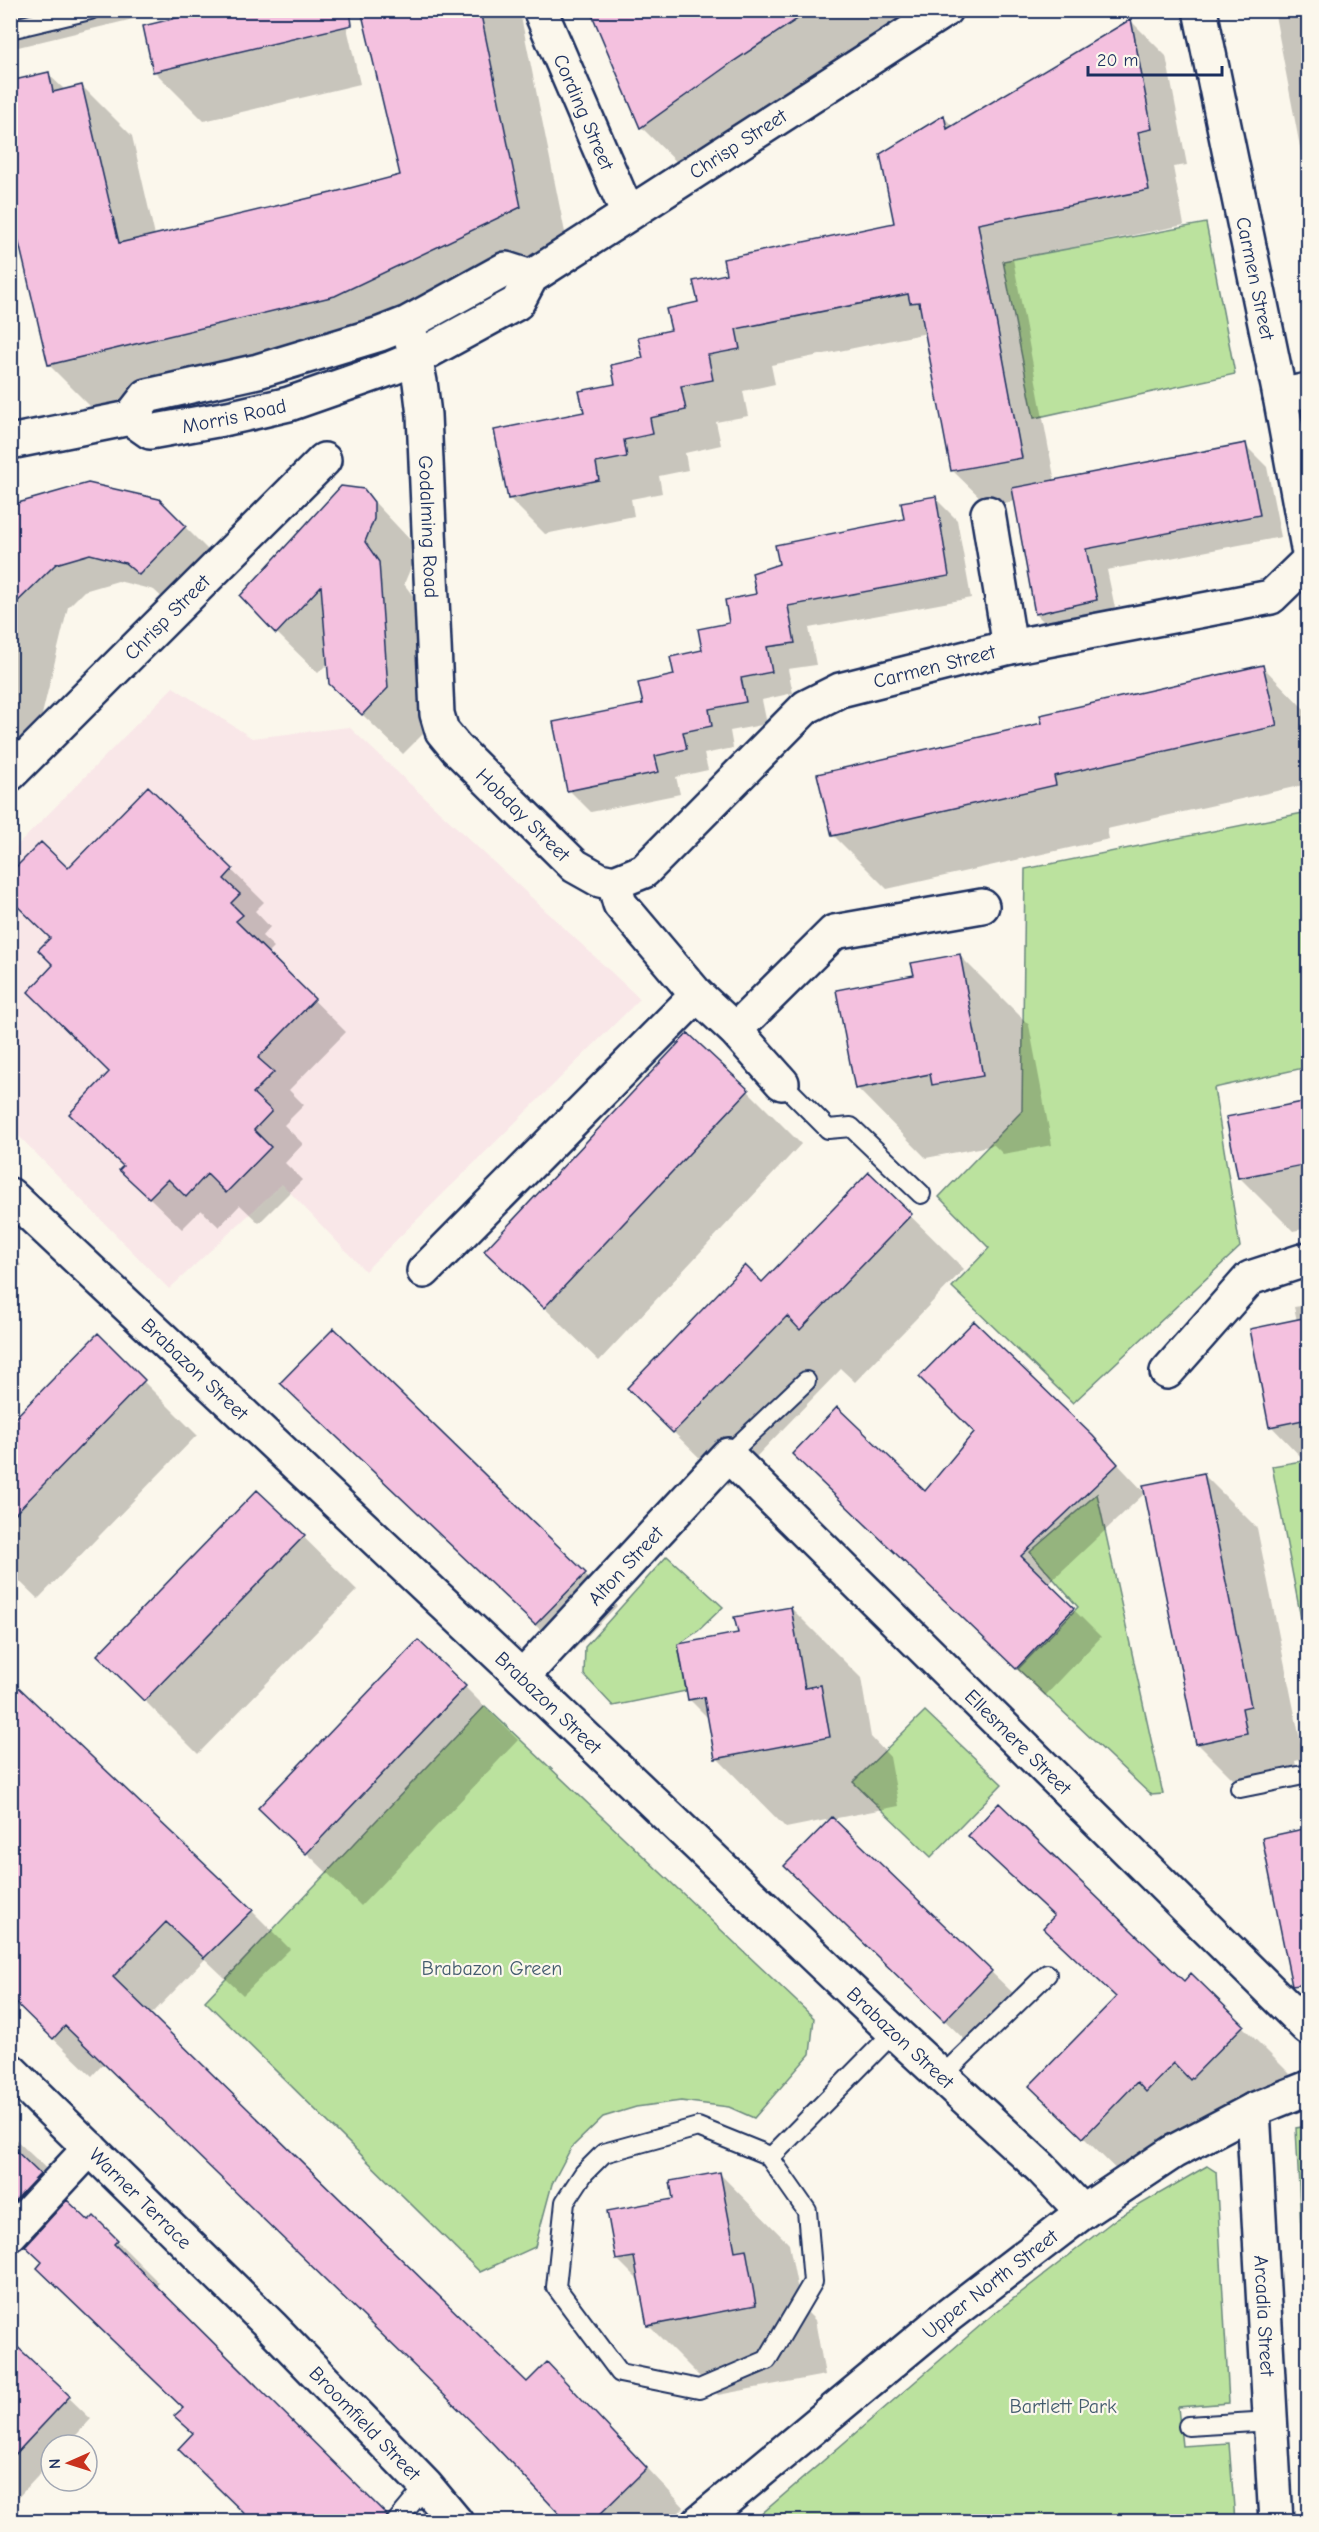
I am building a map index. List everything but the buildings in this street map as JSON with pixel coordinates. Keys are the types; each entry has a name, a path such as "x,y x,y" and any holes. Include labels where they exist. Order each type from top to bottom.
{"street":[{"name":"Cording Street","path":"540,10 627,213"},
{"name":"Chrisp Street","path":"339,387 416,358 517,303 531,277 945,10"},
{"name":"Carmen Street","path":"1200,10 1294,393 1308,548"},
{"path":"408,323 506,269 531,277"},
{"name":"Morris Road","path":"339,387 289,404 150,432 130,418 147,396 258,371 330,351 408,323"},
{"name":"Godalming Road","path":"408,323 416,358 424,415 436,705 442,731"},
{"path":"10,442 130,418"},
{"name":"Chrisp Street","path":"10,774 324,460"},
{"path":"988,513 1010,647"},
{"name":"Carmen Street","path":"614,884 644,871 806,707 840,690 1010,647 1271,597 1308,561"},
{"name":"Hobday Street","path":"442,731 456,748 583,872 614,884"},
{"path":"614,884 620,904 697,995 735,1030 782,1083"},
{"path":"735,1030 834,932 982,906"},
{"path":"424,1271 697,995"},
{"name":"Brabazon Street","path":"10,1195 522,1677 894,2032 1041,2168 1083,2212"},
{"path":"1167,1372 1250,1278 1308,1259"},
{"name":"Alton Street","path":"522,1677 728,1455"},
{"name":"Ellesmere Street","path":"728,1455 1308,2028"},
{"name":"Warner Terrace","path":"10,2070 272,2326"},
{"name":"Upper North Street","path":"699,2522 945,2318 1083,2212 1173,2152 1253,2110 1308,2088"},
{"name":"Arcadia Street","path":"1253,2110 1276,2522"},
{"path":"10,2234 90,2148"},
{"name":"Broomfield Street","path":"272,2326 426,2486 456,2522"}],"lane":[{"path":"10,29 90,10"},
{"path":"782,1083 828,1129 851,1127 921,1194"},
{"path":"728,1455 807,1381"},
{"path":"1240,1788 1308,1774"},
{"path":"942,2077 1047,1974"},
{"path":"770,2158 894,2032"},
{"path":"698,2127 770,2158 807,2211 813,2282 767,2360 699,2389 620,2373 556,2287 565,2202 584,2174 604,2153 698,2127"},
{"path":"1188,2426 1271,2421"},
{"path":"396,2522 426,2486"}],"shaded area":[{"path":"173,687 252,738 349,727 640,999 365,1271 282,1184 169,1289 11,1128 10,853"}],"green space":[{"path":"1206,223 1235,374 1034,418 1003,261"},
{"path":"1308,812 1308,1067 1214,1088 1240,1247 1073,1403 952,1287 989,1248 939,1197 1022,1111 1025,869"},
{"path":"1308,1460 1308,1655 1272,1466"},
{"path":"1097,1494 1163,1794 1151,1795 1018,1669 1078,1607 1030,1552"},
{"path":"667,1556 723,1607 698,1631 678,1645 686,1691 613,1706 584,1675 585,1647"},
{"name":"Brabazon Green","path":"485,1706 814,2018 810,2054 754,2118 729,2107 681,2101 636,2107 603,2117 571,2148 552,2184 535,2247 480,2272 205,2001"},
{"path":"925,1711 1002,1784 931,1857 853,1782"},
{"path":"1308,2126 1308,2370 1296,2128"},
{"name":"Bartlett Park","path":"1207,2166 1216,2172 1229,2403 1178,2407 1182,2446 1229,2443 1235,2521 752,2522 996,2312 1117,2218"}]}
